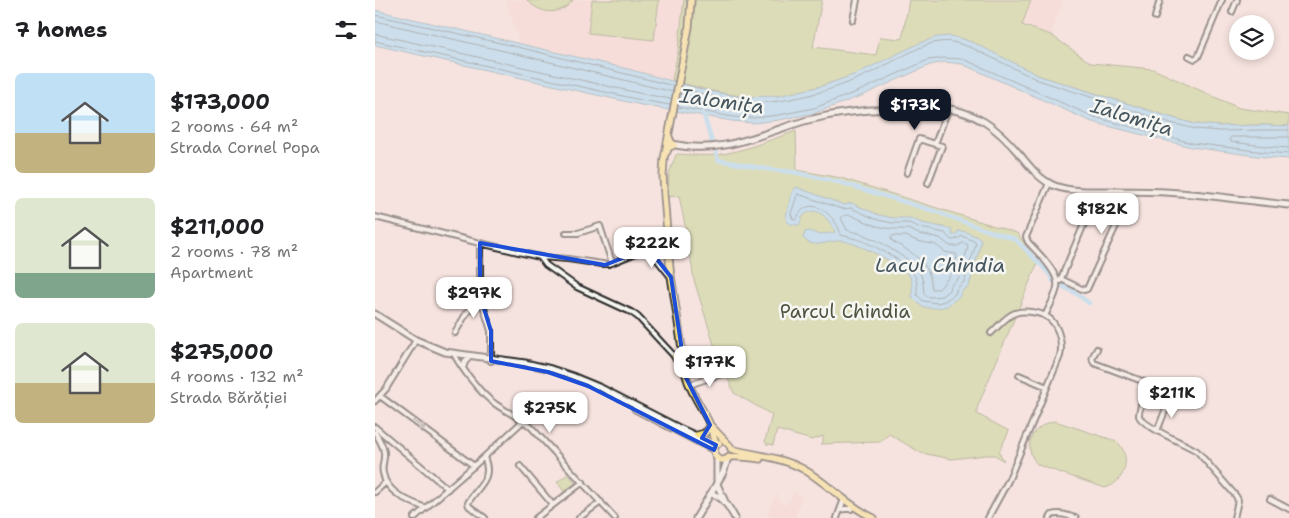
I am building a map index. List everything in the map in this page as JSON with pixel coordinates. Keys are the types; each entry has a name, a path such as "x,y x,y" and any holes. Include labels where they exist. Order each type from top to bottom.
{"main road":[{"path":"691,0 689,27 664,159 664,195 671,278 683,351 683,365 689,385 710,425 716,446 714,454 717,458 717,484 735,518"},
{"path":"667,143 698,148 714,148 793,124 839,113 933,107 949,109 985,121 1007,140 1038,175 1049,183 1069,189 1181,193 1289,205"},
{"path":"668,134 669,140 674,145"},
{"path":"664,159 668,148 674,145"},
{"path":"375,316 415,342 455,356 468,359 491,360"},
{"path":"675,357 683,351"},
{"path":"455,356 535,365 572,376 601,388 696,438 716,446"},
{"path":"696,438 705,433 710,425"},
{"path":"710,425 731,449 781,460 798,467 811,474 851,509 867,518"},
{"path":"716,446 723,442 726,443"},
{"path":"696,518 725,470 731,449"},
{"path":"717,458 721,460 729,457 769,461 787,466 803,473 843,501 874,518"},
{"path":"711,494 718,496 726,504"}],"street":[{"path":"853,20 857,0"},
{"path":"1155,17 1160,0"},
{"path":"1189,56 1195,59 1197,57 1222,0"},
{"path":"1232,12 1237,0"},
{"path":"935,144 949,109"},
{"path":"907,173 919,139 942,146 928,183"},
{"path":"1049,183 1026,237 1028,242 1051,268 1058,285"},
{"path":"1045,316 1099,191"},
{"path":"1061,279 1084,290 1087,289 1132,191"},
{"path":"375,217 480,244 540,257 601,264 612,262 647,248 671,278"},
{"path":"566,233 578,233 599,226 612,262"},
{"path":"480,244 480,296 491,331 491,360"},
{"path":"540,257 546,265 577,286 638,317 683,365"},
{"path":"455,333 466,314 480,296"},
{"path":"988,518 1009,480 1060,356 1061,346 1055,326 1050,319 1045,316 1025,312 1013,314 991,333"},
{"path":"375,401 386,389 415,342"},
{"path":"1097,348 1092,357 1094,364 1141,381 1147,385 1139,415 1141,419 1157,431 1197,451 1233,491 1238,500 1234,518"},
{"path":"455,356 481,390 491,400 523,421 583,482 615,518"},
{"path":"463,368 468,359"},
{"path":"689,385 724,372"},
{"path":"1019,375 1047,387"},
{"path":"380,396 474,466"},
{"path":"1157,431 1169,401"},
{"path":"414,518 523,421"},
{"path":"375,427 448,489"},
{"path":"375,432 384,453 382,470 386,482 406,500 426,508"},
{"path":"484,457 487,476 468,503 469,506 485,518"},
{"path":"520,466 553,505"},
{"path":"375,492 386,482"},
{"path":"536,518 583,482"},
{"path":"1269,499 1289,509"},
{"path":"837,518 843,501"},
{"path":"579,518 601,502"},
{"path":"840,510 851,509"},
{"path":"1050,518 1054,514 1064,514 1076,518"},
{"path":"1058,514 1063,518"}],"highlighted area":[{"path":"480,243 605,265 648,248 671,277 682,351 677,360 710,425 702,438 716,445 714,450 588,386 548,372 491,361 491,331 480,296"}],"shaded area":[{"path":"506,0 684,0 678,51 672,80 519,43"},
{"path":"1031,0 1063,0 1051,35 1022,25"},
{"path":"795,492 802,497 795,518 773,518 767,514 777,493 779,494 776,498 785,505"}],"green space":[{"path":"527,0 573,0 562,9 550,12 532,5"},
{"path":"592,0 659,0 654,40 588,33"},
{"path":"684,0 822,0 813,47 876,55 880,37 902,39 909,0 1031,0 1022,25 1051,35 1091,63 1153,69 1239,108 1289,115 1289,126 1195,124 1040,76 963,39 822,86 793,93 749,97 723,93 672,80 678,51"},
{"name":"Parcul Chindia","path":"796,131 797,170 841,178 1017,233 1038,262 977,408 977,414 1009,431 999,452 1004,461 995,455 952,459 921,453 889,434 880,442 821,444 823,436 812,440 777,430 773,445 767,445 765,441 772,415 734,393 715,348 694,280 679,196 668,197 669,173 678,154 717,155 757,145"},
{"path":"1055,421 1116,441 1124,453 1125,460 1125,467 1118,480 1105,488 1038,465 1030,451 1031,438 1040,427"},
{"path":"568,474 577,485 565,493 557,482"}],"water":[{"name":"Ialomița","path":"375,10 628,69 708,91 742,97 778,96 822,86 856,74 920,43 937,37 950,36 974,43 1040,76 1195,124 1289,126 1289,159 1191,147 1092,122 962,64 945,62 930,65 861,96 815,113 753,123 732,121 641,105 375,45"},
{"name":"Lacul Chindia","path":"796,187 844,205 851,203 879,215 893,218 910,218 922,223 952,229 953,235 956,235 958,231 980,238 981,243 969,286 947,306 929,308 921,306 912,297 912,282 909,275 888,260 843,241 817,244 808,242 803,238 805,232 809,231 817,234 834,233 835,231 828,220 821,214 813,211 802,217 799,225 789,224 786,218 787,211"}],"waterway":[{"path":"703,113 713,145"},
{"path":"716,153 718,160 793,172 842,183 934,211 1015,239 1055,282"},
{"path":"1062,286 1089,303"}]}
